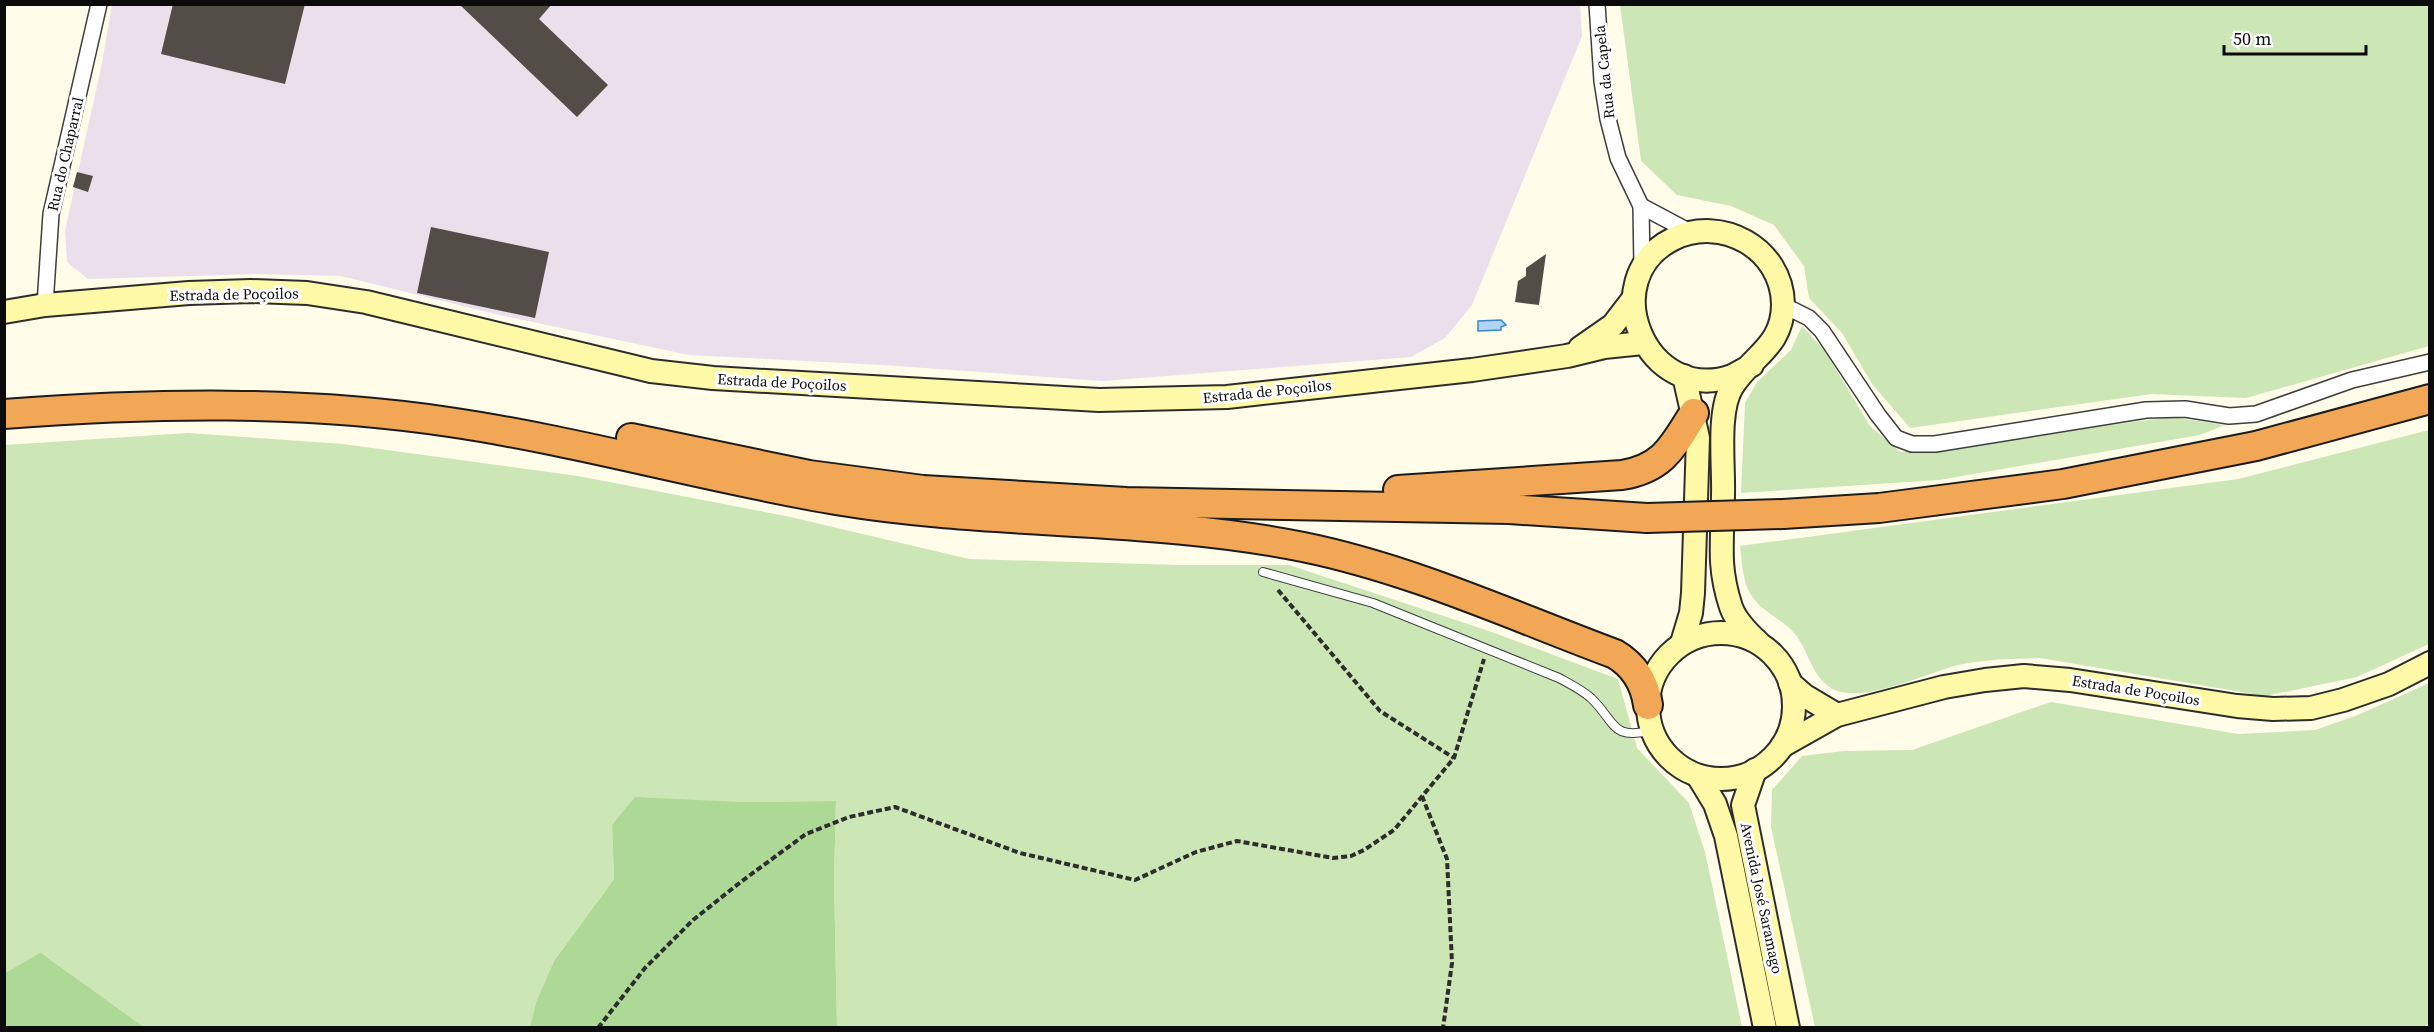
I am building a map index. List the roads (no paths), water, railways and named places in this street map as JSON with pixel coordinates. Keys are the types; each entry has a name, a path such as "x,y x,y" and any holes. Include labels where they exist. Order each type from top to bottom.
{"highway":[{"path":"4,395 192,385 346,391 502,411 809,475 1127,513 1301,547 1362,561 1424,582 1615,654 1623,658 1641,680 1646,690 1649,718"},
{"path":"4,414 179,404 268,405 373,412 533,436 741,483 906,510 1127,513 1493,524 1783,514 1879,507 2063,484 2256,446 2430,399"},
{"path":"1127,513 1291,498 1640,472 1657,462 1670,449 1694,412"}],"street":[{"name":"Rua do Chaparral","path":"45,305 51,214 99,4"},
{"name":"Rua da Capela","path":"1597,4 1602,81 1608,119 1618,158 1641,206 1642,269"},
{"path":"1641,206 1690,232"},
{"name":"Estrada de Poçoilos","path":"1567,356 1613,325 1633,298 1642,269 1654,252 1671,240 1690,232 1713,230 1724,232 1735,235 1754,246 1770,262 1780,283 1783,305 1779,328 1768,349 1732,387 1724,415 1722,562 1725,588 1731,609 1742,626 1774,656 1790,683 1804,696 1837,715"},
{"name":"Estrada de Poçoilos","path":"4,312 45,305 189,294 251,291 308,293 366,302 651,371 724,379 1099,400 1227,397 1472,370 1567,356 1604,347 1643,343"},
{"name":"Estrada de Poçoilos","path":"1633,298 1635,321 1643,343 1661,363 1684,376 1707,380 1731,376 1752,365"},
{"path":"1783,305 1809,318 1822,331 1896,438 1912,444 1935,444 2146,410 2185,409 2229,416 2256,414 2352,380 2430,362"},
{"path":"1682,644 1691,613 1693,593 1698,438 1694,412 1684,376"},
{"path":"1649,718 1648,693 1657,670 1664,660 1682,644 1707,634 1720,633 1733,634 1758,642"},
{"name":"Estrada de Poçoilos","path":"1649,718 1665,754 1680,767 1698,776 1726,779 1755,770 1782,746 1837,715 1944,687 1985,680 2024,676 2070,680 2273,710 2311,708 2343,700 2389,684 2430,663"},
{"name":"Estrada de Poçoilos","path":"1782,746 1792,722 1794,702 1790,683"},
{"name":"Avenida José Saramago","path":"1755,770 1743,805 1788,1028"},
{"name":"Avenida José Saramago","path":"1698,776 1715,804 1726,836 1765,1028"}],"lane":[{"path":"1263,572 1372,603 1559,678 1577,687 1592,699 1622,733 1634,735 1649,718"}],"water":[{"path":"1501,320 1506,325 1501,327 1501,330 1478,331 1478,321"}]}
